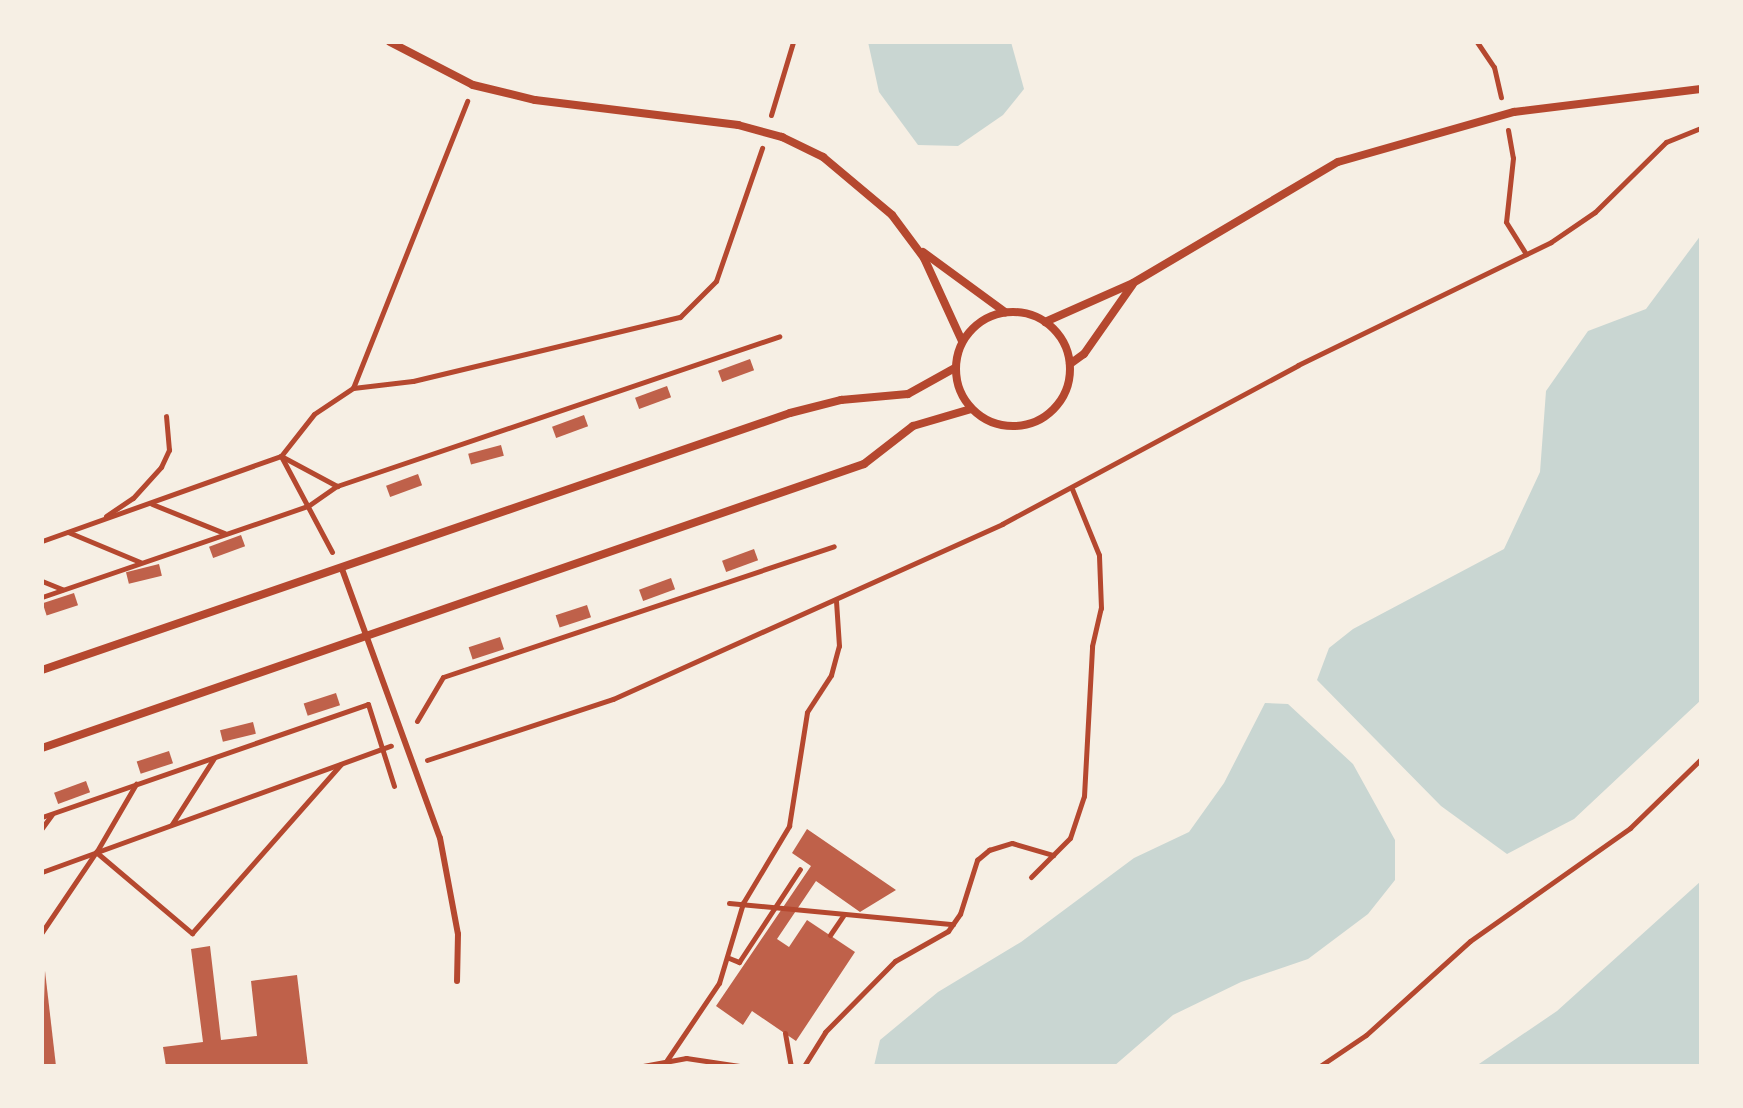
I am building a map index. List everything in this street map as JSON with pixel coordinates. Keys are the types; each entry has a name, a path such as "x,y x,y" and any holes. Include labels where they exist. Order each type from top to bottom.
{"street":[{"path":"390,42 473,85 535,100 766,132 823,157 860,183 916,247 1005,312 1045,322 1066,348 1070,364 1062,398 1036,422 1002,426 971,409 955,368 962,341 973,327 1005,312"},
{"path":"1045,322 1133,283 1338,162 1504,114 1701,89"},
{"path":"916,247 962,341"},
{"path":"1070,364 1084,354 1133,283"},
{"path":"42,670 790,413 841,400 908,394 955,368"},
{"path":"42,748 864,464 913,426 971,409"}],"lane":[{"path":"342,569 440,838 458,934 457,981"}],"path":[{"path":"42,541 281,456 314,414 353,388 413,381 680,317 716,281 793,42"},
{"path":"1477,42 1494,67 1513,158 1506,222 1526,254"},
{"path":"353,388 473,85"},
{"path":"413,764 581,712 836,601 1072,489 1298,365 1526,254 1595,212 1677,134 1701,128"},
{"path":"42,597 308,506 337,486 779,336"},
{"path":"99,521 133,498 161,467 169,450 166,416"},
{"path":"281,456 337,486"},
{"path":"281,456 342,569"},
{"path":"1031,877 1070,838 1084,796 1092,646 1101,608 1099,555 1072,489"},
{"path":"150,503 225,534"},
{"path":"68,532 141,563"},
{"path":"42,872 404,741 443,677 834,546"},
{"path":"42,581 63,590"},
{"path":"667,1060 719,983 743,903 789,826 807,712 831,675 839,646 836,601"},
{"path":"42,817 368,704 394,786"},
{"path":"171,826 214,757"},
{"path":"1320,1066 1366,1035 1470,941 1630,828 1701,759"},
{"path":"96,852 192,933 341,764"},
{"path":"42,932 96,852 136,784"},
{"path":"42,828 52,813"},
{"path":"804,1066 825,1032 895,961 953,924 977,860 989,850 1012,843 1053,855"},
{"path":"729,958 739,962 800,869"},
{"path":"729,903 953,924"},
{"path":"830,935 844,914"},
{"path":"785,1033 791,1066"},
{"path":"643,1066 686,1058 739,1066"}],"shaded area":[{"path":"868,42 1011,42 1024,89 1003,115 958,146 918,145 879,92"},
{"path":"1701,235 1701,700 1574,819 1507,854 1441,806 1317,680 1329,648 1353,629 1504,549 1540,472 1546,391 1588,331 1646,309"},
{"path":"1265,703 1288,704 1353,764 1395,840 1395,880 1368,914 1308,959 1241,982 1173,1015 1114,1066 874,1066 880,1040 938,992 1021,942 1134,858 1189,832 1224,783"},
{"path":"1701,881 1701,1066 1476,1066 1557,1011"}],"building":[{"path":"750,359 754,370 722,382 718,371"},
{"path":"667,386 671,397 639,409 635,398"},
{"path":"584,415 588,426 556,438 552,427"},
{"path":"501,445 504,456 471,464 468,454"},
{"path":"418,474 422,485 390,497 386,486"},
{"path":"241,535 245,546 213,558 209,547"},
{"path":"754,549 758,560 726,572 722,561"},
{"path":"159,564 162,576 129,584 126,572"},
{"path":"671,578 675,589 643,601 639,590"},
{"path":"74,593 78,605 47,616 43,603"},
{"path":"587,605 591,617 560,628 556,615"},
{"path":"500,637 504,649 473,660 469,647"},
{"path":"336,693 340,705 308,716 304,704"},
{"path":"253,722 256,734 223,742 220,730"},
{"path":"169,751 173,763 141,774 137,762"},
{"path":"86,781 90,792 58,804 54,793"},
{"path":"807,829 896,890 860,912 816,881 777,939 789,947 807,920 855,952 796,1041 752,1011 743,1025 716,1006 811,866 792,853"},
{"path":"210,946 221,1040 257,1036 251,981 297,975 308,1066 166,1066 163,1047 203,1042 191,949"},
{"path":"45,971 56,1066 42,1066"}]}
